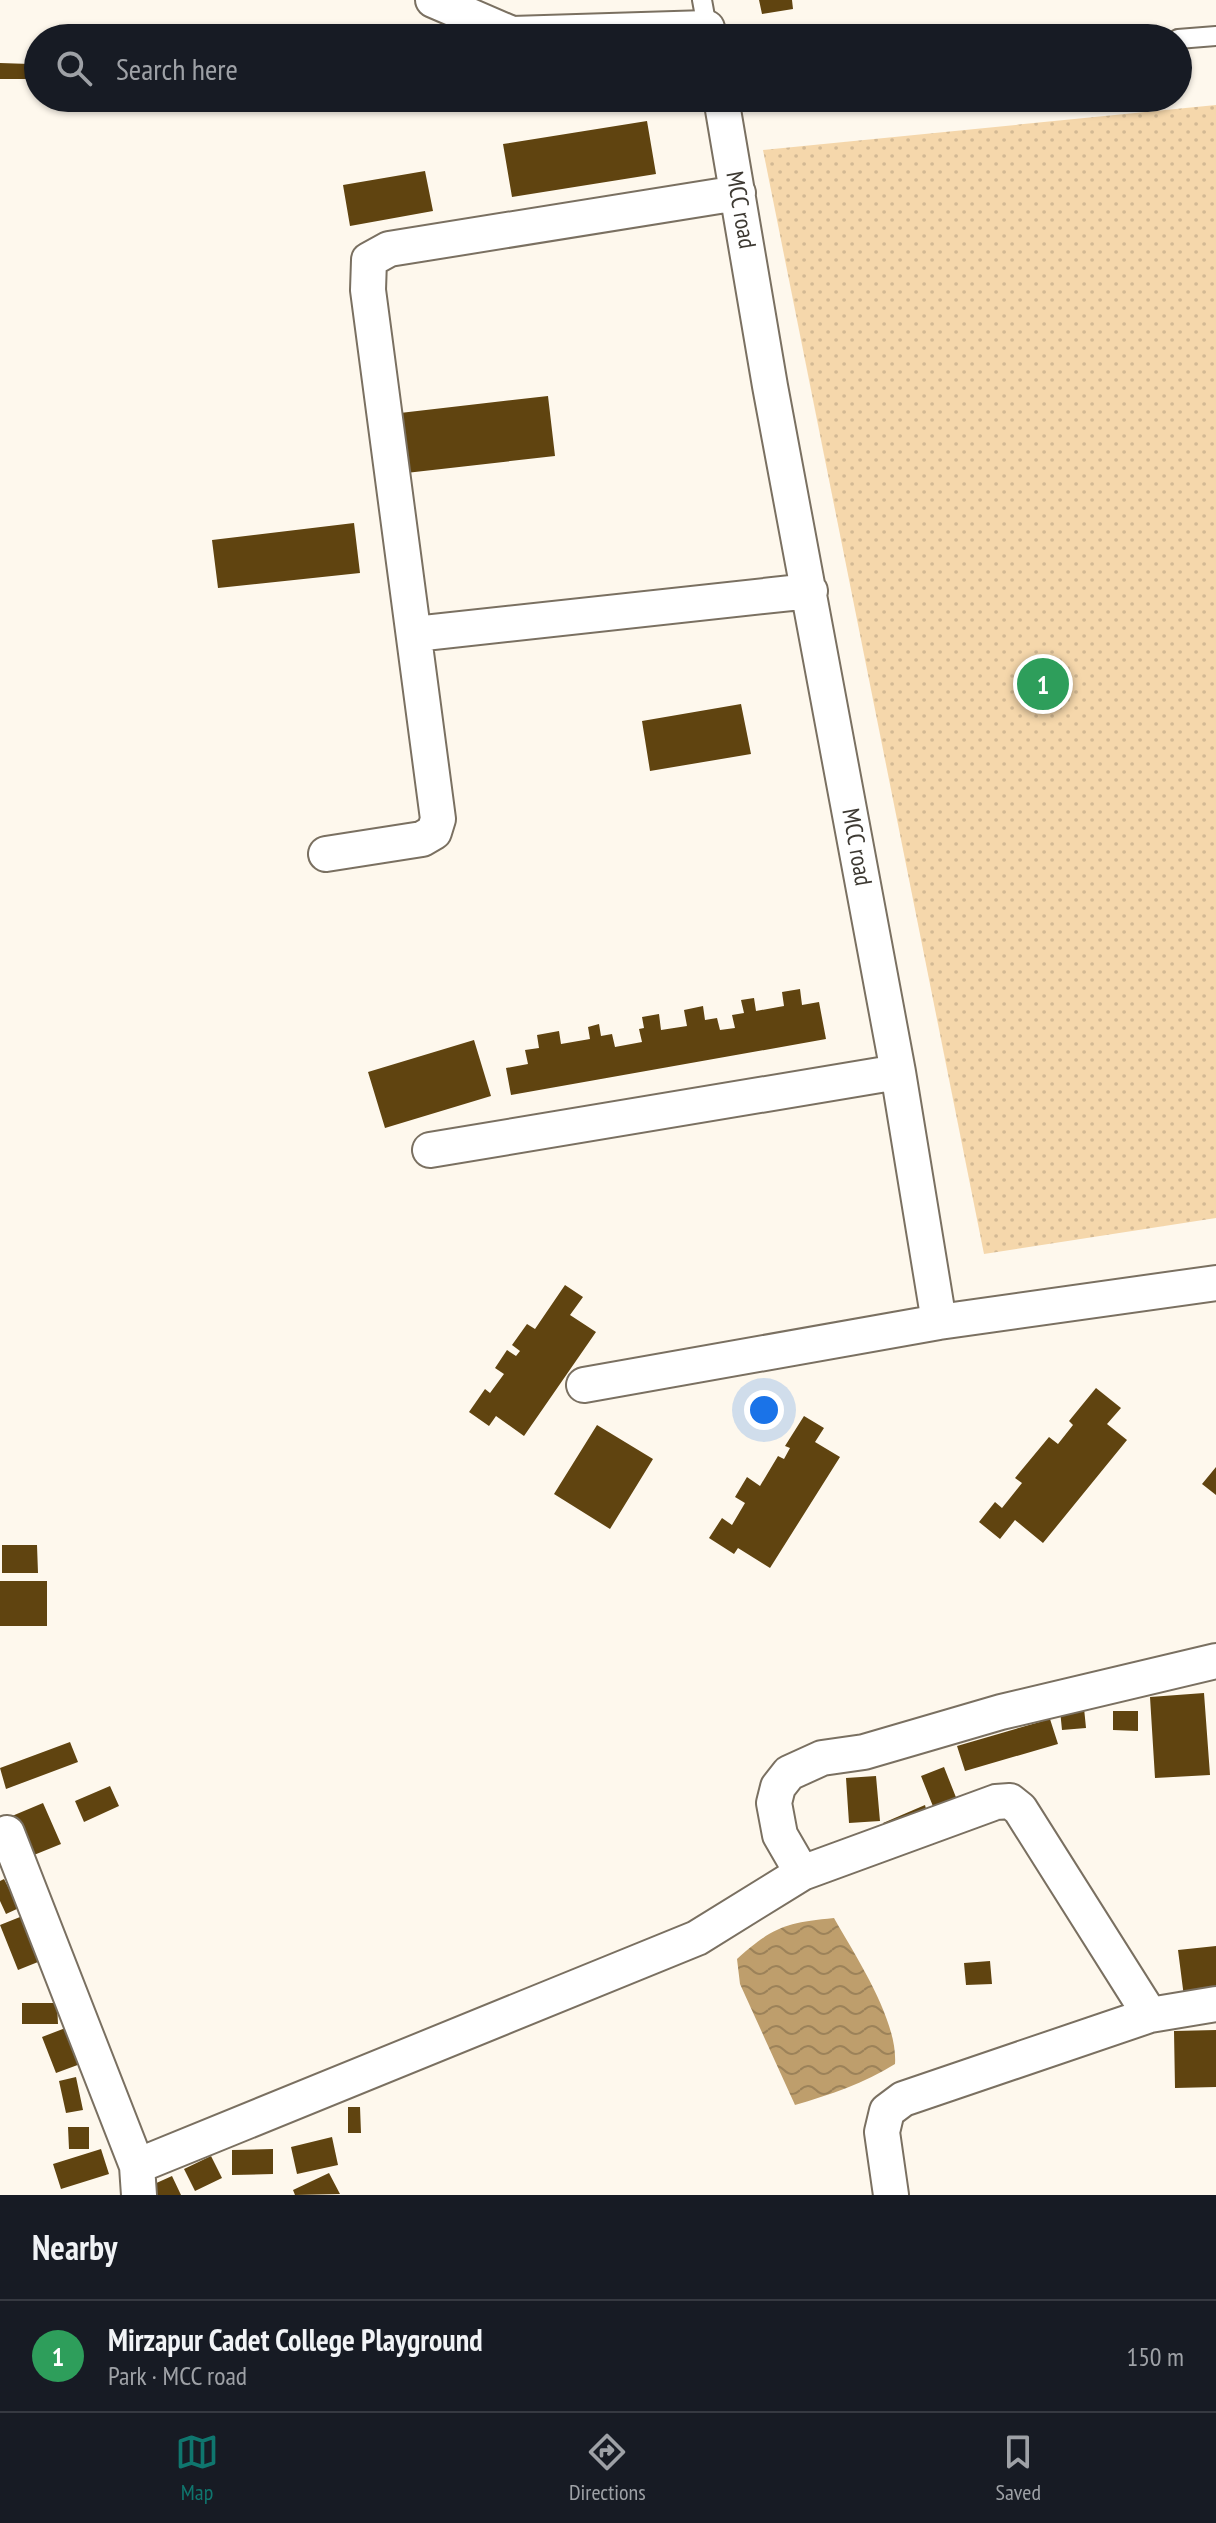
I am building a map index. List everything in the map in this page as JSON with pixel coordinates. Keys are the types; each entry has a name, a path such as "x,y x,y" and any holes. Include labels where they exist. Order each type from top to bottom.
{"street":[{"path":"433,0 489,24"},
{"path":"674,24 706,22"},
{"name":"MCC road","path":"724,112 770,386 898,1072 939,1322"},
{"path":"326,854 422,839 434,832 438,819 368,290 369,260 389,249 738,193"},
{"path":"415,634 810,591"},
{"path":"430,1150 898,1072"},
{"path":"584,1385 939,1322 1216,1283"},
{"path":"802,1873 780,1835 774,1803 778,1787 789,1773 822,1758 864,1752 1001,1712 1216,1661"},
{"path":"2,1828 138,2180 697,1938 802,1873 996,1802 1010,1801 1020,1809 1150,2015"},
{"path":"891,2195 882,2132 887,2111 903,2099 1150,2015 1216,2004"}],"lane":[{"path":"1192,38 1216,36"}],"shaded area":[{"path":"1216,105 1216,1218 984,1254 763,150 1146,112 1192,112 1192,107"}],"water":[{"path":"834,1918 883,2009 890,2028 895,2064 846,2088 795,2105 740,1984 737,1959 761,1939 781,1928"}],"building":[{"path":"759,0 792,0 793,9 762,14"},
{"path":"0,63 24,64 24,79 0,79"},
{"path":"647,121 656,174 512,197 503,144"},
{"path":"425,171 433,211 350,226 343,185"},
{"path":"548,396 555,456 406,473 400,413"},
{"path":"354,523 360,573 218,588 212,540"},
{"path":"741,704 751,754 650,771 642,721"},
{"path":"800,989 802,1005 819,1002 826,1039 511,1095 506,1068 528,1064 525,1050 539,1048 537,1035 559,1031 561,1044 590,1039 588,1027 599,1024 601,1036 612,1034 615,1047 642,1042 639,1029 644,1028 642,1017 659,1014 661,1030 687,1026 684,1010 703,1006 705,1020 717,1018 720,1030 735,1028 732,1015 744,1013 741,1000 754,998 756,1011 784,1006 782,992"},
{"path":"474,1040 491,1096 385,1128 368,1072"},
{"path":"565,1285 583,1297 570,1315 596,1332 524,1436 496,1416 489,1426 469,1412 485,1389 490,1393 504,1374 495,1368 507,1350 516,1356 520,1351 512,1345 527,1324 535,1329"},
{"path":"1096,1388 1121,1408 1107,1424 1127,1440 1043,1543 1015,1520 1000,1539 979,1522 995,1502 1002,1508 1022,1483 1015,1478 1049,1437 1058,1444 1073,1425 1069,1421"},
{"path":"804,1416 824,1428 815,1442 840,1457 770,1568 738,1548 734,1554 709,1538 722,1518 732,1525 745,1503 735,1497 747,1477 760,1486 778,1456 784,1459 790,1448 785,1446"},
{"path":"597,1425 653,1459 610,1529 554,1494"},
{"path":"1216,1467 1216,1495 1202,1484"},
{"path":"2,1545 37,1545 38,1573 2,1573"},
{"path":"0,1581 47,1581 47,1626 0,1626"},
{"path":"1204,1693 1210,1775 1155,1778 1150,1697"},
{"path":"1084,1708 1086,1728 1062,1730 1060,1710"},
{"path":"1113,1711 1138,1711 1138,1731 1113,1730"},
{"path":"1050,1719 1058,1744 965,1771 957,1746"},
{"path":"70,1742 78,1762 6,1789 0,1768"},
{"path":"944,1767 961,1810 938,1819 921,1776"},
{"path":"876,1776 880,1821 849,1823 846,1778"},
{"path":"110,1786 119,1806 84,1822 75,1801"},
{"path":"43,1803 61,1844 29,1857 12,1816"},
{"path":"925,1805 929,1820 886,1834 883,1823"},
{"path":"4,1879 19,1908 6,1914 0,1901 0,1881"},
{"path":"25,1915 43,1960 18,1970 0,1925"},
{"path":"1216,1946 1216,1994 1184,1997 1178,1950"},
{"path":"990,1961 992,1984 966,1985 964,1963"},
{"path":"22,2003 57,2003 58,2024 22,2024"},
{"path":"68,2027 83,2063 56,2073 42,2037"},
{"path":"1216,2030 1216,2087 1175,2088 1174,2031"},
{"path":"76,2077 83,2110 66,2113 59,2081"},
{"path":"348,2107 360,2107 361,2133 348,2133"},
{"path":"68,2127 89,2127 89,2149 69,2149"},
{"path":"332,2137 338,2165 297,2174 291,2147"},
{"path":"101,2149 109,2174 61,2189 53,2164"},
{"path":"273,2149 273,2174 232,2175 232,2150"},
{"path":"211,2156 222,2178 195,2191 184,2169"},
{"path":"329,2173 340,2194 295,2195 293,2190"},
{"path":"172,2176 181,2195 146,2195 143,2189"}],"place":[{"name":"Mirzapur Cadet College Playground","path":"1043,684"}]}
